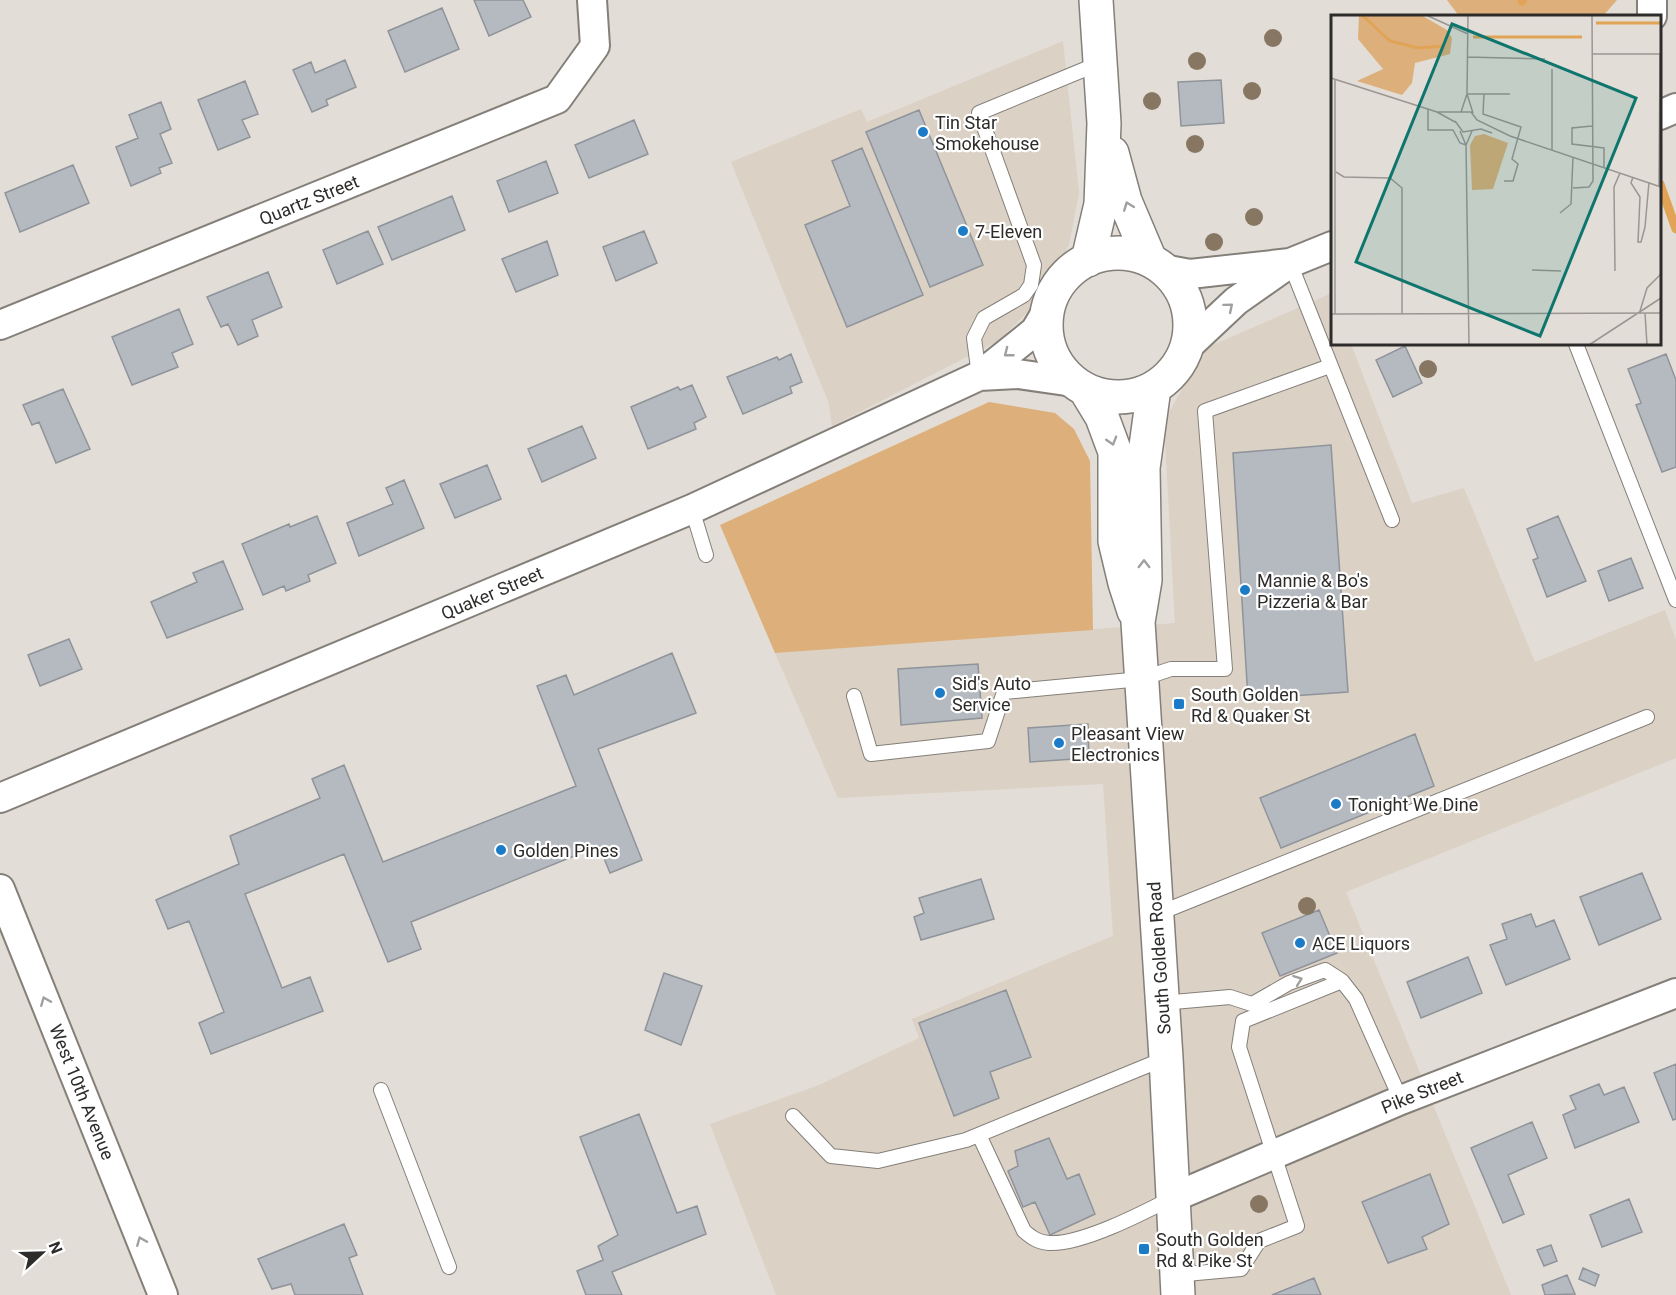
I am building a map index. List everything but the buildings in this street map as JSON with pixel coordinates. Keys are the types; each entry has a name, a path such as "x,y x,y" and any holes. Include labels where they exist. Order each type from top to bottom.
{"main road":[{"path":"1088,260 1101,204 1104,123 1096,0"},
{"path":"1104,123 1125,201 1157,265 1184,296 1190,330 1187,347 1169,377 1154,388 1138,395 1120,398 1079,386 1060,368 1050,350 1046,331 1047,311 1055,290 1069,272 1088,260 1119,253 1157,265"},
{"name":"South Golden Road","path":"1079,386 1102,417 1115,452 1115,541 1125,583 1138,622"},
{"name":"South Golden Road","path":"1154,388 1143,468 1144,580 1138,622 1166,1058 1177,1285"}],"street":[{"name":"Quartz Street","path":"0,325 557,99 595,46 592,0"},
{"path":"1661,114 1676,108"},
{"path":"1187,347 1236,301 1290,263 1331,246"},
{"path":"1157,265 1190,274 1290,263"},
{"name":"Quaker Street","path":"0,798 692,509 979,376 1035,331 1047,311"},
{"name":"Quaker Street","path":"979,376 1018,374 1079,386"},
{"name":"West 10th Avenue","path":"0,889 163,1295"},
{"name":"Pike Street","path":"1172,1198 1401,1100 1676,993"}],"lane":[{"path":"979,376 974,338 984,318 1024,295 1031,285 1034,265 979,113 1101,63"},
{"path":"1290,263 1392,520"},
{"path":"1576,345 1676,600"},
{"path":"854,696 871,754 988,741 1004,692 1141,679 1171,669 1225,669 1205,411 1330,366"},
{"path":"692,509 706,555"},
{"path":"1156,914 1647,717"},
{"path":"1254,1003 1289,983 1325,970 1342,981 1356,999 1401,1100"},
{"path":"1177,1285 1240,1269 1259,1241 1297,1226 1239,1047 1243,1021 1342,981"},
{"path":"1162,1003 1230,997 1270,1010"},
{"path":"793,1116 831,1156 878,1161 979,1135 1166,1058"},
{"path":"381,1090 449,1267"},
{"path":"979,1135 1024,1232 1036,1241 1050,1243 1069,1241 1134,1218 1172,1198"}],"shaded area":[{"path":"1447,0 1617,0 1604,15 1458,15"},
{"path":"1063,41 1079,193 1069,245 1059,262 1041,285 1030,310 998,341 832,426 829,404 731,162 861,109 867,122"},
{"path":"1331,293 1331,345 1351,345 1412,503 1464,488 1535,662 1665,610 1676,640 1676,758 1346,892 1511,1295 776,1295 710,1124 819,1085 919,1038 912,1019 1113,936 1103,784 838,798 775,653 1175,623 1164,421 1206,348"},
{"path":"989,402 1055,413 1074,429 1090,461 1093,630 775,653 720,525"}],"waterway":[{"path":"1661,187 1676,229"}],"place":[{"name":"Tin Star Smokehouse","path":"923,132"},
{"name":"7-Eleven","path":"963,231"},
{"name":"Mannie & Bo's Pizzeria & Bar","path":"1245,590"},
{"name":"Sid's Auto Service","path":"940,693"},
{"name":"South Golden Rd & Quaker St","path":"1179,704"},
{"name":"Pleasant View Electronics","path":"1059,743"},
{"name":"Tonight We Dine","path":"1336,804"},
{"name":"Golden Pines","path":"501,850"},
{"name":"ACE Liquors","path":"1300,943"},
{"name":"South Golden Rd & Pike St","path":"1144,1249"}]}
